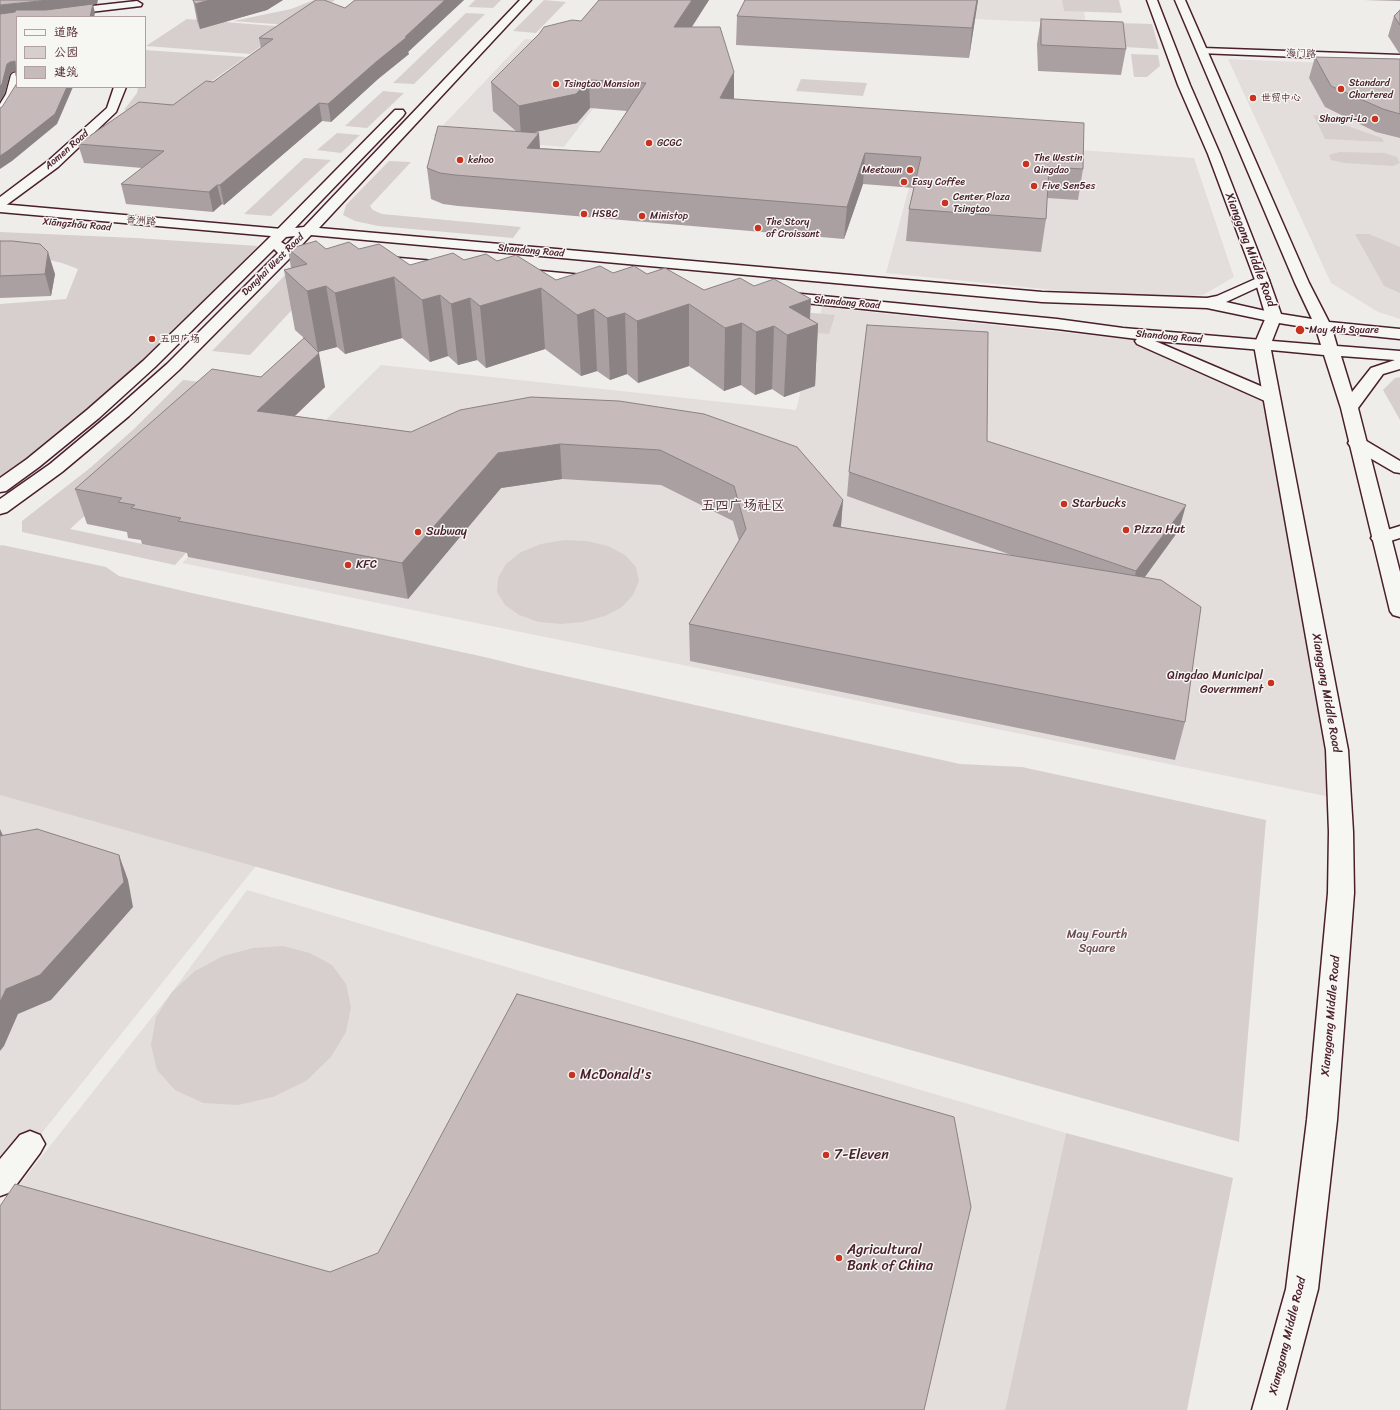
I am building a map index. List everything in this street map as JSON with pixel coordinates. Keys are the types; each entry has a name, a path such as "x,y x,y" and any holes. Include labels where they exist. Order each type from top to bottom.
{"main road":[{"path":"428,84 511,0"},
{"name":"Donghai West Road","path":"308,231 526,0"},
{"name":"Xianggang Middle Road","path":"1152,0 1184,84 1214,154 1262,280 1274,317 1262,345 1337,750 1341,832 1341,893 1322,1120 1302,1289 1269,1410"},
{"path":"1180,0 1203,50 1302,283 1323,326 1349,408 1400,611"},
{"path":"24,16 138,2 135,16"},
{"name":"海门路","path":"1203,50 1400,58"},
{"path":"0,113 12,94 15,69"},
{"name":"Aomen Road","path":"0,203 53,164 112,109 120,88"},
{"name":"Donghai West Road","path":"0,508 56,468 124,412 172,366 280,242 406,106"},
{"name":"香洲路","path":"0,208 280,242"},
{"name":"Xiāngzhōu Road","path":"0,218 280,242"},
{"name":"Shandong Road","path":"280,242 308,231 1042,297 1207,303 1323,326 1400,334"},
{"path":"280,242 329,256"},
{"name":"Donghai West Road","path":"0,487 57,443 138,374 280,242"},
{"path":"358,258 461,268"},
{"name":"Shandong Road","path":"508,272 611,281"},
{"path":"1207,303 1262,280"},
{"name":"Shandong Road","path":"769,296 1057,324 1123,333 1400,356"},
{"path":"1123,333 1271,397"},
{"path":"1349,408 1378,371 1400,364"},
{"path":"1357,443 1400,468"},
{"path":"1381,538 1400,532"},
{"path":"0,1182 30,1144"}],"shaded area":[{"path":"754,0 1082,0 1086,24 750,9"},
{"path":"525,39 640,47 564,147 433,136"},
{"path":"1228,59 1400,66 1400,319 1378,312 1331,283"},
{"path":"922,139 1194,158 1234,277 1203,295 1152,300 886,273"},
{"path":"822,307 1136,340 1214,366 1275,406 1340,799 182,563 381,365 796,410"},
{"path":"0,777 268,851 0,1185"},
{"path":"247,890 1066,1133 1005,1410 0,1410 0,1209 172,992"}],"green space":[{"path":"314,0 335,0 300,26 233,21 291,9"},
{"path":"475,0 501,0 493,8 468,7"},
{"path":"544,0 566,2 536,33 513,31"},
{"path":"1062,0 1119,0 1122,13 1064,11"},
{"path":"466,13 485,14 414,84 393,83"},
{"path":"187,19 288,27 250,54 146,46"},
{"path":"1119,23 1152,24 1159,49 1124,47"},
{"path":"146,50 246,57 166,113 124,110 137,93 138,88 146,88"},
{"path":"1131,54 1158,55 1160,66 1147,77 1134,77"},
{"path":"801,79 867,83 863,96 796,91"},
{"path":"383,91 404,93 367,128 345,126"},
{"path":"1313,115 1327,116 1333,121 1382,138 1384,142 1325,139"},
{"path":"337,133 360,135 341,153 317,150"},
{"path":"1339,152 1385,153 1397,157 1400,163 1393,166 1344,163 1331,160 1329,155"},
{"path":"304,158 331,160 271,216 244,214"},
{"path":"389,161 411,162 370,206 373,210 382,214 521,227 513,238 378,226 355,221 343,215 346,205"},
{"path":"0,232 136,238 258,246 140,365 73,423 0,478 0,304 66,299 78,269 62,263 33,256 0,259"},
{"path":"1355,234 1369,234 1400,247 1400,293 1384,286"},
{"path":"313,267 835,315 829,334 315,285 250,355 212,351 288,272"},
{"path":"1400,377 1400,420 1383,390 1395,378"},
{"path":"183,380 225,384 172,436 70,529 186,553 175,565 22,532 22,521 90,468 135,428"},
{"path":"564,540 587,541 608,546 625,555 636,567 639,581 633,595 622,607 605,616 583,622 561,624 539,622 519,615 505,605 497,592 498,578 506,564 521,552 541,544"},
{"name":"May Fourth Square","path":"2,545 106,567 119,576 192,593 960,764 1022,767 1266,820 1239,1142 0,795 0,546"},
{"path":"283,946 310,953 332,965 346,984 351,1007 346,1032 331,1057 306,1081 273,1097 238,1105 203,1103 175,1090 157,1070 151,1045 156,1017 172,992 195,971 223,956 253,948"},
{"path":"1066,1133 1233,1178 1187,1410 1005,1410"}],"building":[{"path":"0,0 49,0 0,5"},
{"path":"193,0 210,0 195,4"},
{"path":"316,0 324,0 345,8 355,0 445,0 405,37 407,37 328,104 319,103 220,185 217,185 209,192 121,184 164,151 78,144 139,102 173,105 206,81 213,82 273,39 259,38"},
{"path":"599,0 692,0 674,27 720,27 734,72 720,98 1084,123 1083,169 1049,167 1046,219 909,209 921,157 865,153 847,207 455,175 440,173 427,168 438,126 539,133 527,148 600,152 646,83 589,80 576,94 519,106 491,82 539,34 544,27 572,20 581,21"},
{"path":"745,0 977,0 972,28 737,16"},
{"path":"93,4 90,16 16,16 16,76 15,61 10,62 7,64 2,84 0,86 0,14 15,12 16,10 46,10"},
{"path":"1400,10 1400,25 1394,16"},
{"path":"1041,19 1123,22 1126,49 1041,45"},
{"path":"1315,57 1400,59 1400,114 1383,109 1331,86"},
{"path":"16,85 16,88 67,88 55,114 0,156 0,108"},
{"path":"0,241 40,244 48,252 45,274 0,276"},
{"path":"316,241 326,249 349,242 359,249 379,244 410,265 453,253 464,260 486,254 497,261 516,255 556,280 600,266 613,273 634,266 647,274 665,268 704,290 740,278 754,286 774,279 811,299 789,307 818,324 787,335 774,326 756,332 742,323 725,328 689,304 637,321 625,313 607,318 594,309 577,315 541,288 480,306 470,298 451,304 440,295 422,300 394,277 335,293 326,286 307,291 284,270 307,264 288,249"},
{"path":"867,325 988,332 987,441 1186,505 1136,571 849,472"},
{"path":"304,338 319,353 257,411 411,432 460,410 531,397 619,401 704,414 797,447 843,500 833,526 1161,580 1201,607 1185,722 689,624 746,529 734,486 660,450 560,444 498,453 402,563 178,521 181,518 131,508 135,505 118,502 122,498 75,489 212,369 261,377"},
{"path":"37,829 119,855 124,882 40,975 6,989 0,1002 0,836"},
{"path":"517,994 694,1042 954,1117 971,1207 924,1410 0,1410 0,1206 15,1184 330,1272 378,1253"}],"place":[{"name":"Tsingtao Mansion","path":"556,84"},
{"name":"Standard Chartered","path":"1341,89"},
{"name":"世贸中心","path":"1253,98"},
{"name":"Shangri-La","path":"1375,119"},
{"name":"GCGC","path":"649,143"},
{"name":"kehoo","path":"460,160"},
{"name":"The Westin Qingdao","path":"1026,164"},
{"name":"Meetown","path":"910,170"},
{"name":"Easy Coffee","path":"904,182"},
{"name":"Five Sen5es","path":"1034,186"},
{"name":"Center Plaza Tsingtao","path":"945,203"},
{"name":"HSBC","path":"584,214"},
{"name":"Ministop","path":"642,216"},
{"name":"The Story of Croissant","path":"758,228"},
{"name":"May 4th Square","path":"1300,330"},
{"name":"五四广场","path":"152,339"},
{"name":"Starbucks","path":"1064,504"},
{"name":"Pizza Hut","path":"1126,530"},
{"name":"Subway","path":"418,532"},
{"name":"KFC","path":"348,565"},
{"name":"Qingdao Municipal Government","path":"1271,683"},
{"name":"McDonald's","path":"572,1075"},
{"name":"7-Eleven","path":"826,1155"},
{"name":"Agricultural Bank of China","path":"839,1258"}],"district":[{"name":"五四广场社区","path":"743,506"}]}
